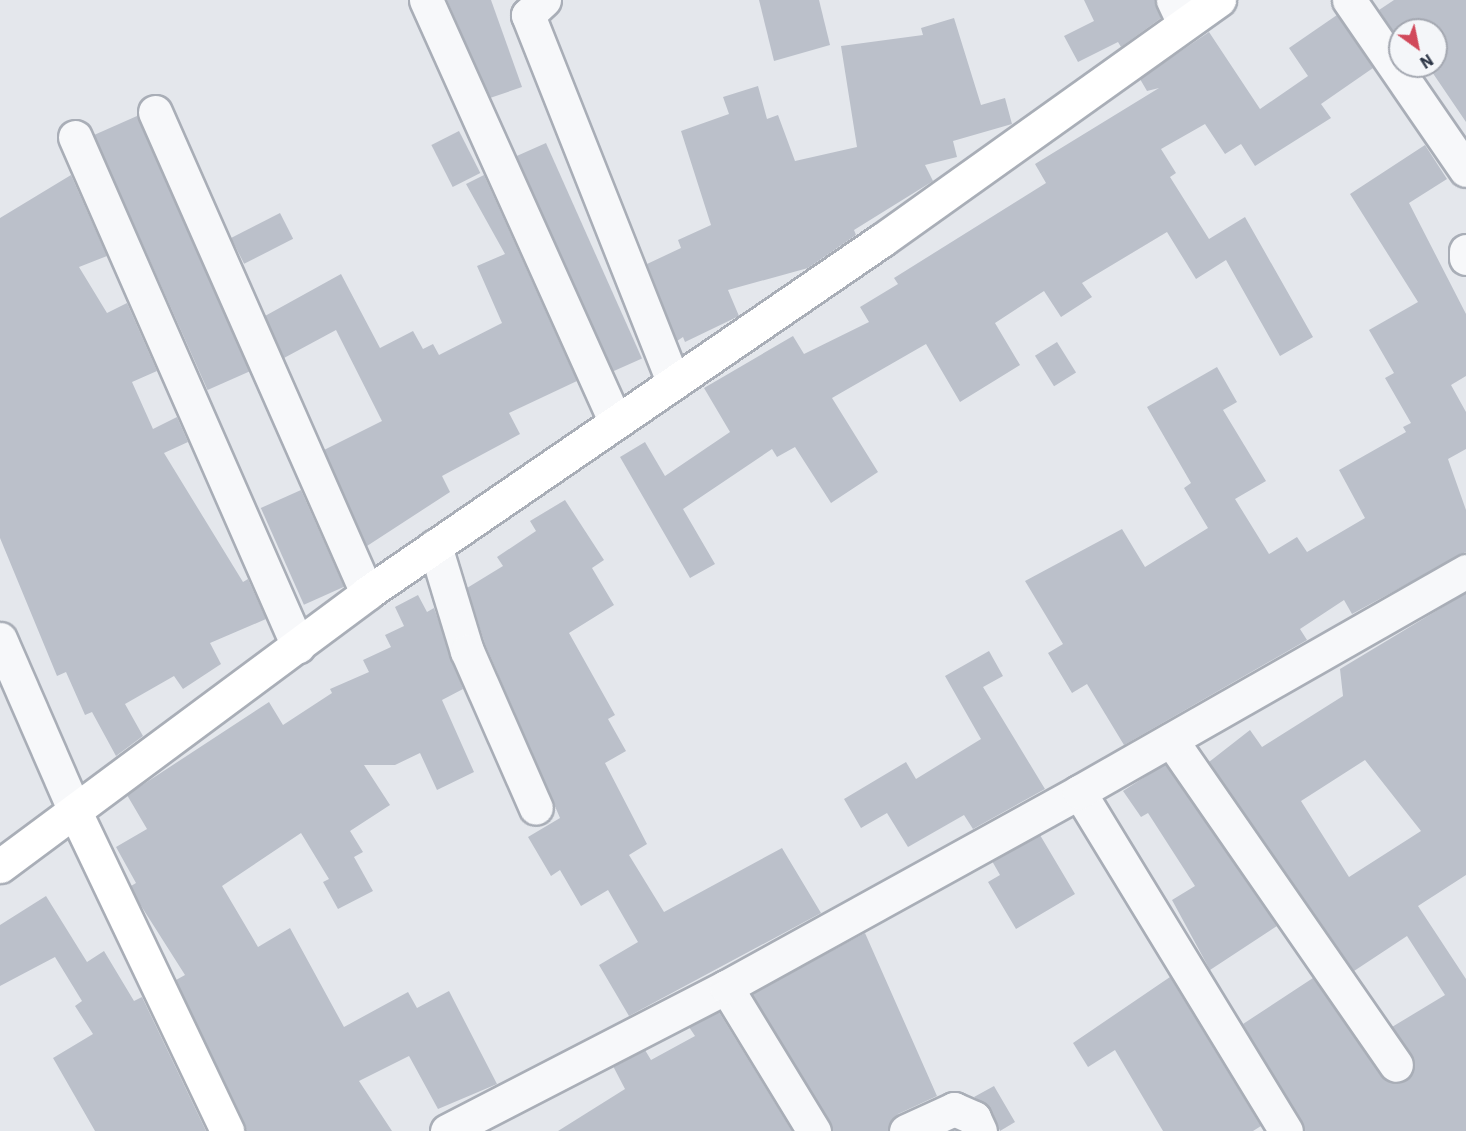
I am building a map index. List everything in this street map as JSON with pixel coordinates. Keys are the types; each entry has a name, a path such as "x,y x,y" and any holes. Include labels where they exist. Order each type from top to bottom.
{"street":[{"path":"426,0 615,420"},
{"path":"544,0 528,15 673,382"},
{"path":"0,866 76,814 367,593 673,382 1178,12 1218,0"},
{"path":"1349,0 1466,170"},
{"path":"155,112 367,593"},
{"path":"75,136 297,645"},
{"path":"1466,251 1466,258"},
{"path":"435,546 467,651 536,808"},
{"path":"447,1131 726,987 1079,792 1466,571"},
{"path":"0,639 76,814 227,1131"},
{"path":"1171,740 1396,1065"},
{"path":"1079,792 1286,1131"},
{"path":"726,987 814,1131"},
{"path":"906,1131 954,1109 974,1119 980,1131"}],"building":[{"path":"447,0 491,0 522,87 490,98"},
{"path":"759,0 819,0 830,45 774,61"},
{"path":"1084,0 1155,0 1161,18 1121,47 1118,42 1078,62 1064,36 1094,21"},
{"path":"1394,0 1466,0 1466,122 1436,78 1448,78 1448,18 1388,18 1388,23 1379,10"},
{"path":"1337,15 1373,68 1321,104 1331,118 1255,166 1241,144 1225,154 1205,124 1161,149 1176,173 1170,177 1209,239 1245,217 1313,337 1280,356 1226,260 1196,279 1167,232 1082,283 1092,297 1061,317 1044,291 995,323 1020,365 960,402 926,344 832,398 878,472 831,503 795,447 777,457 772,449 683,509 715,564 690,578 620,457 645,442 665,476 730,432 704,388 793,336 804,354 869,322 860,307 898,284 894,278 1046,183 1035,164 1159,88 1147,91 1140,79 1209,32 1260,109 1308,76 1289,48"},
{"path":"954,18 981,105 1005,98 1012,124 953,141 957,157 925,165 933,181 854,230 856,235 808,268 728,290 739,316 685,342 683,337 677,341 647,264 681,248 678,240 711,225 681,131 729,114 723,97 758,86 767,119 778,115 795,161 857,147 841,46 923,35 921,28"},
{"path":"137,116 250,371 208,390 94,135"},
{"path":"459,131 480,173 453,187 431,145"},
{"path":"546,143 642,359 613,372 517,156"},
{"path":"1425,145 1447,179 1409,203 1466,314 1466,376 1451,385 1466,412 1466,449 1448,459 1466,510 1466,552 1352,614 1344,600 1300,629 1307,640 1124,745 1087,684 1072,693 1048,653 1063,644 1025,581 1122,529 1145,567 1208,528 1184,488 1191,483 1147,407 1217,367 1237,402 1223,410 1266,481 1235,499 1269,554 1297,537 1307,552 1365,518 1339,470 1406,432 1403,427 1411,423 1385,378 1394,373 1369,330 1418,302 1350,194"},
{"path":"71,175 107,256 79,267 107,313 127,303 157,371 132,382 153,429 177,417 188,442 164,453 243,582 248,579 266,619 210,643 221,664 183,689 174,676 125,704 143,736 116,756 92,712 85,715 66,672 57,676 0,538 0,218"},
{"path":"484,175 577,381 509,413 520,434 442,476 450,492 367,546 324,450 382,421 336,330 284,358 265,316 341,274 380,348 413,331 423,349 433,344 439,355 502,323 477,266 505,254 466,184"},
{"path":"280,213 293,239 244,264 231,238"},
{"path":"1057,342 1076,373 1054,386 1035,356"},
{"path":"301,490 344,587 304,605 261,508"},
{"path":"565,500 604,560 592,568 614,605 569,633 615,715 608,719 626,751 605,763 647,844 629,855 664,912 782,848 821,913 629,1016 599,965 638,942 608,890 581,906 560,870 551,876 528,837 560,818 485,644 467,588 503,566 497,557 536,531 530,521"},
{"path":"1466,593 1466,875 1418,906 1466,979 1466,1131 1305,1131 1243,1024 1313,978 1381,1076 1398,1084 1413,1074 1415,1063 1392,1027 1445,995 1407,936 1354,971 1209,762 1250,730 1262,747 1343,696 1340,669","holes":["1365,760 1421,831 1349,877 1301,801"]},
{"path":"418,595 427,612 434,608 463,689 442,700 474,772 437,790 420,753 395,765 364,765 390,805 350,831 363,852 354,857 373,891 338,909 323,882 329,879 301,833 222,886 258,947 290,928 344,1027 408,992 417,1008 449,991 497,1084 438,1109 409,1056 359,1081 392,1131 245,1131 176,980 185,975 138,901 131,886 136,883 116,847 147,829 127,795 269,702 283,725 332,693 330,689 369,672 363,660 391,647 385,635 404,626 395,607"},
{"path":"989,651 1003,676 983,687 1045,789 973,829 964,815 908,847 887,813 861,828 844,799 906,762 916,779 981,739 945,676"},
{"path":"1165,764 1277,926 1210,970 1172,900 1195,886 1148,813 1141,817 1123,791"},
{"path":"1040,835 1075,894 1016,929 988,882 1000,875 992,861"},
{"path":"46,896 87,962 104,951 134,1001 142,997 206,1131 95,1131 53,1058 93,1034 75,1006 82,1001 55,957 0,986 0,925"},
{"path":"865,933 937,1096 898,1114 888,1131 833,1131 752,994"},
{"path":"1170,977 1261,1126 1253,1131 1163,1131 1115,1050 1088,1067 1073,1043"},
{"path":"719,1012 792,1131 558,1131 625,1089 613,1066 645,1050 651,1060 695,1036 689,1027"},
{"path":"994,1086 1015,1122 1000,1131 991,1109 974,1097"}]}
